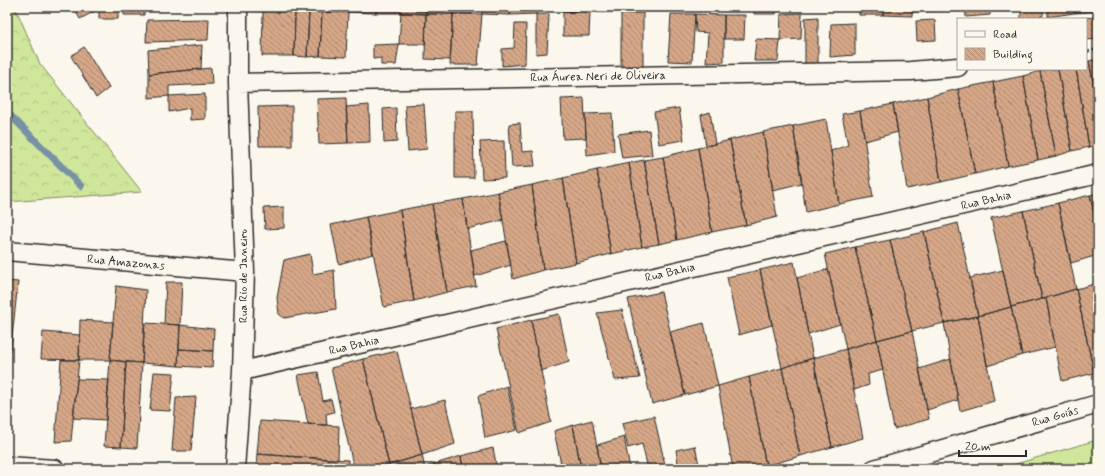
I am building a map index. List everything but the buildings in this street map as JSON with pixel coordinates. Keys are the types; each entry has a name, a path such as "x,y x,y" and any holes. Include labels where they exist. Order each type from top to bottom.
{"street":[{"name":"Rua Rio de Janeiro","path":"235,469 242,371 245,272 238,83 238,7"},
{"name":"Rua Áurea Neri de Oliveira","path":"238,83 911,71 957,67"},
{"name":"Rua Bahia","path":"242,371 1098,174"},
{"name":"Rua Amazonas","path":"7,251 245,272"},
{"name":"Rua Goiás","path":"874,469 1098,404"},
{"path":"7,466 55,469"}],"path":[{"path":"1087,52 1098,49"}],"green space":[{"path":"7,7 15,7 40,64 142,192 7,202"},
{"path":"1093,441 1098,445 1098,469 999,469"}],"waterway":[{"path":"7,112 81,186"}]}
